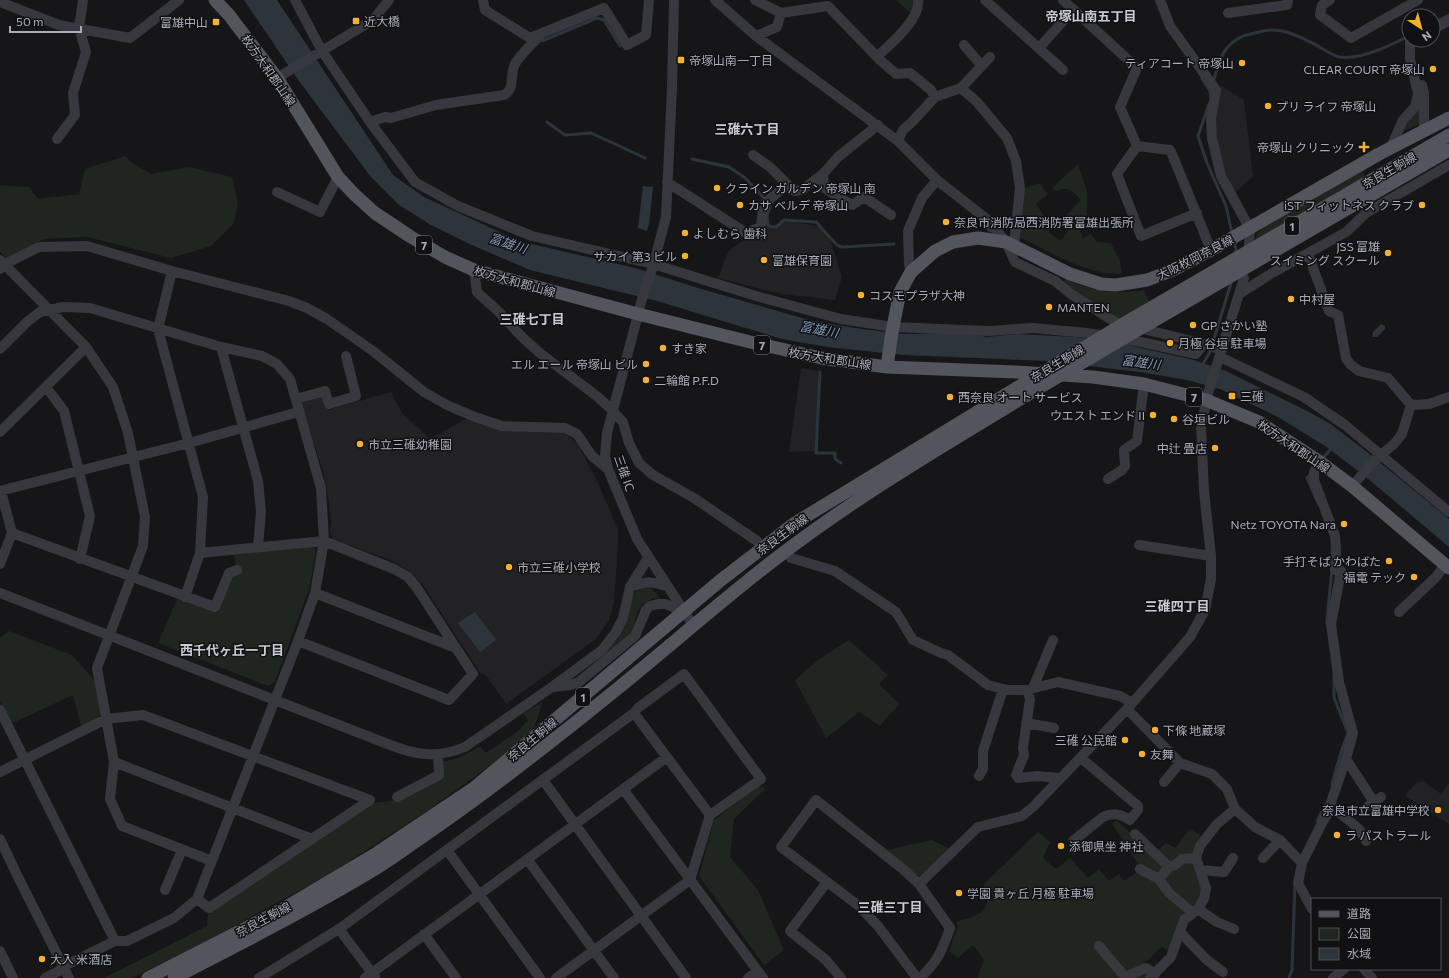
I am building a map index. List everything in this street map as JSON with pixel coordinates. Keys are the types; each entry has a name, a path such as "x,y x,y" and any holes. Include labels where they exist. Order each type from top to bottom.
{"main road":[{"name":"枚方大和郡山線","path":"215,0 229,15 277,78 338,177 355,195 375,212 411,237 445,257 474,270 638,314 822,358 887,367 1016,372 1093,377 1144,384 1206,400 1259,422 1320,462 1352,486 1447,566"},
{"name":"大阪枚岡奈良線","path":"887,367 892,329 900,292 911,272 935,251 954,242 978,238 1010,243 1081,278 1101,284 1116,285 1146,280 1171,271 1211,250 1390,149 1449,118"},
{"name":"奈良生駒線","path":"148,978 281,910 377,854 474,788 720,580 795,523 1005,394 1170,296 1449,135"},
{"name":"奈良生駒線","path":"174,978 292,916 380,866 474,801 548,745 773,561 884,482 1027,394 1449,150"}],"street":[{"path":"57,139 74,115 72,93 86,52 79,28 83,0"},
{"path":"0,2 59,25 130,38 178,0"},
{"path":"295,0 318,53 415,182 458,206 532,236 653,265 756,296 841,319 892,329 988,331 1032,328 1087,333 1141,342 1196,354 1204,344"},
{"path":"277,78 373,20 389,0"},
{"path":"484,0 485,10 530,38 604,8 627,45 646,35 649,0"},
{"name":"三碓 IC","path":"674,0 672,88 666,217 642,299 607,433 605,456 608,470 637,539 693,625"},
{"path":"755,0 781,13 828,6 878,56 880,60 896,74 910,73 931,90 935,97"},
{"path":"878,56 903,31 916,14 918,0"},
{"path":"985,0 1063,70"},
{"path":"1063,0 1137,68 1120,107 1137,146"},
{"path":"1160,0 1170,26 1216,90 1211,119 1212,138 1221,176 1250,229 1249,245"},
{"path":"1228,13 1287,5 1288,0"},
{"path":"1330,0 1322,5 1320,15 1351,38 1418,0"},
{"path":"721,2 756,36 898,141 937,180 989,221 1010,243"},
{"path":"1039,48 1073,10"},
{"path":"756,36 777,27 781,13"},
{"path":"370,122 385,117 391,118 436,105 504,95 511,88 515,65 542,33"},
{"path":"964,45 982,65"},
{"path":"1390,149 1395,135 1404,120 1415,107 1418,94 1409,48"},
{"path":"898,141 903,130 935,97 962,88 990,57"},
{"path":"1415,80 1422,82 1424,94 1424,131"},
{"path":"962,88 977,102 1007,138 1016,162 1020,188 1010,243 1014,262 1055,281 1071,294 1115,322 1204,344 1304,397 1345,425 1378,457 1449,512"},
{"path":"753,155 770,167 794,191 802,190 823,174 838,157 878,125"},
{"path":"1137,146 1170,150 1211,250"},
{"path":"1137,146 1117,174 1141,236 1196,213"},
{"path":"1239,294 1346,232 1366,213 1449,165"},
{"path":"823,174 824,188 852,205 864,197 891,215"},
{"path":"277,192 320,212 338,177"},
{"path":"911,272 909,264 908,231 922,198 937,180"},
{"path":"667,182 746,233 760,227 765,203 787,185"},
{"path":"212,861 122,826 110,799 114,762 97,668 143,546 145,517 128,433 113,387 86,347 2,264 39,248 87,246 172,271 289,301 308,308 327,318 373,351 424,392 447,405 475,417 502,426 565,428 577,434 592,456 608,470"},
{"path":"1308,254 1329,311 1338,315 1346,358 1350,364 1359,371 1388,378 1411,405"},
{"path":"474,270 477,292 499,312 522,338 598,397 623,422 629,443 639,463 653,475 694,498 757,541"},
{"path":"172,271 158,329 203,497 200,553 185,597"},
{"path":"919,884 978,827 1022,816 1033,807 1059,778 1081,758 1190,637 1205,610 1211,579 1211,556 1204,491 1201,426 1206,400 1244,278"},
{"path":"0,349 40,312 63,307 90,308 221,347 262,356 278,364 290,379 298,412 321,488 324,540 315,593 298,641 197,899 174,918 127,942 115,941 64,966 59,971 45,978"},
{"path":"0,432 86,347"},
{"path":"221,347 258,481 261,512 258,547"},
{"path":"296,399 325,391 329,404 356,396 346,356"},
{"path":"1108,479 1122,470 1125,466 1124,450 1138,441 1144,384"},
{"path":"46,386 64,411 90,516 80,559"},
{"path":"1411,405 1429,404 1449,397"},
{"path":"1352,486 1378,457 1394,444 1402,434 1411,405"},
{"path":"0,564 12,533 1,491 133,458 298,412"},
{"path":"1311,907 1298,883 1302,863 1323,820 1327,815 1353,733 1339,682 1331,624 1341,570 1335,570 1335,536 1314,480 1314,472 1320,462"},
{"path":"12,533 215,607 229,572 236,570"},
{"path":"200,553 324,540 394,569 408,577 418,588 474,674 449,700 298,641"},
{"path":"1139,545 1211,556"},
{"path":"0,593 414,754 425,755 452,753 464,747 552,687 602,650 616,632 623,618 630,587 648,558"},
{"path":"791,558 835,571 882,601 896,612 914,640 948,655 988,685 1003,689 1030,689 1058,682 1100,690 1120,696 1180,762 1212,774 1227,789 1235,809 1255,827 1280,840 1302,863"},
{"path":"1399,612 1447,566"},
{"path":"630,587 648,581 667,586"},
{"path":"315,593 456,648"},
{"path":"552,687 570,685 579,682 624,646 635,636 646,610 650,606 666,604 684,612"},
{"path":"1053,640 1030,689 1023,748 1024,755 1017,777 1037,776 1059,778"},
{"path":"258,978 340,929 634,713 638,708 684,674 761,779 710,815 690,880 556,978"},
{"path":"979,776 984,769 983,751 1003,689"},
{"path":"0,710 115,941"},
{"path":"634,713 710,815"},
{"path":"0,772 106,719 143,715 370,800 209,908 197,899"},
{"path":"1026,723 1054,728"},
{"path":"398,797 439,775 438,754"},
{"path":"340,929 371,976 424,934 667,757"},
{"path":"1073,841 1107,814 1120,814 1130,820 1138,810 1138,806 1081,758"},
{"path":"1346,759 1374,802"},
{"path":"114,762 312,839"},
{"path":"1164,782 1180,762"},
{"path":"543,780 686,978"},
{"path":"623,789 760,974 748,978"},
{"path":"816,800 904,870 919,884 950,928 942,952 931,968 918,978 878,926 859,906 781,848 816,800"},
{"path":"1330,805 1359,829 1366,841"},
{"path":"1099,946 1125,977 1146,968 1152,976 1171,957 1184,920 1195,911 1204,899 1206,888 1196,858 1200,846 1217,824 1235,809"},
{"path":"1135,834 1168,867"},
{"path":"0,839 69,978"},
{"path":"1263,858 1280,840"},
{"path":"165,890 182,850"},
{"path":"447,850 540,978"},
{"path":"1159,878 1168,867 1175,865 1182,859 1196,858"},
{"path":"1200,870 1224,872 1233,858"},
{"path":"527,859 614,978"},
{"path":"1140,869 1159,878 1169,893 1195,911 1234,929"},
{"path":"827,882 790,931 826,960 841,978"},
{"path":"1180,932 1207,960 1223,972"},
{"path":"424,934 456,978"},
{"path":"0,951 13,978"},
{"path":"1333,978 1343,970"},
{"path":"1365,970 1372,978"}],"shaded area":[{"path":"1220,85 1244,100 1253,177 1233,194 1222,172 1214,117"},
{"path":"788,221 822,227 831,242 842,277 835,300 781,294 718,278 729,250 758,231"},
{"path":"801,368 819,371 816,451 789,452"},
{"name":"市立三碓小学校","path":"391,392 402,413 430,439 466,419 502,429 526,432 564,433 578,444 598,483 618,529 614,602 609,620 596,639 506,704 486,675 480,673 423,585 410,572 393,561 333,539 330,532 331,522 323,471 301,403 323,396 328,410"},
{"name":"奈良市立富雄中学校","path":"1423,781 1441,794 1449,783 1449,824 1407,797 1406,794 1417,782"}],"green space":[{"path":"896,0 915,0 911,14"},
{"path":"1419,109 1419,124 1400,133 1400,131"},
{"path":"125,156 132,163 151,174 189,167 232,177 238,203 234,223 211,246 171,258 87,237 44,239 6,258 0,252 0,185 29,187 38,199 79,194 85,169"},
{"path":"1078,164 1087,191 1087,217 1078,226 1083,238 1091,234 1097,242 1111,243 1120,261 1122,274 1096,271 1083,267 1021,238 1018,235 1021,189 1040,184 1048,194 1036,204 1049,223 1049,233 1061,241 1071,227 1063,219 1081,200 1076,194 1068,189 1056,191 1052,188"},
{"path":"1362,170 1366,178 1255,242 1258,232 1263,228"},
{"path":"1065,279 1104,291 1123,292 1144,290 1150,303 1120,321 1072,290 1064,281"},
{"path":"313,545 316,551 309,589 275,682 268,686 158,643 177,599 218,612 236,567 234,554"},
{"path":"641,587 650,588 660,598 653,598 642,605 638,611 631,634 579,678 577,676 598,659 617,640 628,619 634,594"},
{"path":"9,631 72,655 95,681 100,713 97,719 83,726 81,725 73,695 15,722 11,722 0,701 0,638"},
{"path":"849,640 888,675 879,684 899,704 880,726 859,712 826,738 795,680 817,661"},
{"path":"543,702 532,733 480,773 428,810 345,864 317,881 204,942 132,978 104,978 207,926 208,914 373,803 399,800 442,777 441,762 462,756 480,746 486,753 518,731 528,720 523,713"},
{"path":"758,786 765,789 734,819 730,857 758,890 784,950 764,965 699,876 714,820"},
{"path":"1117,820 1153,855 1166,843 1175,848 1190,829 1205,838 1198,846 1203,893 1171,952 1162,947 1140,967 1150,975 1146,978 977,978 984,960 973,945 958,958 949,951 958,926 956,922 976,916 984,910 987,900 983,885 1038,832 1050,842 1043,858 1056,869 1070,858 1088,878 1099,869 1109,881 1119,874 1124,881 1141,869 1112,823"},
{"path":"932,840 952,850 924,876 916,875 887,850"}],"water":[{"name":"富雄川","path":"244,0 277,0 393,175 424,197 519,241 635,268 809,320 903,334 971,333 986,337 1019,334 1075,337 1128,345 1194,360 1226,371 1329,423 1371,455 1449,519 1449,547 1366,477 1325,446 1278,417 1220,389 1187,380 1140,372 1046,361 904,355 827,347 782,339 657,301 530,270 474,246 431,225 399,205 371,177 299,81"},
{"path":"643,186 653,187 647,231 638,228"},
{"path":"1381,324 1385,326 1385,329 1377,337 1372,337 1373,332"},
{"path":"475,612 496,640 480,652 458,623"}],"waterway":[{"path":"1441,19 1449,15"},
{"path":"542,41 597,18 604,20 620,46"},
{"path":"1213,82 1220,60 1230,45 1243,36 1268,30 1291,33 1340,57 1366,54 1401,40"},
{"path":"1202,79 1210,91 1211,97"},
{"path":"1209,104 1198,136 1207,163 1226,206 1232,233"},
{"path":"547,122 565,135 591,133 645,158"},
{"path":"692,159 729,167 744,177 765,199"},
{"path":"769,203 771,204 767,216 768,226 776,227 784,220 816,222 837,245 842,247 894,244"},
{"path":"984,223 990,231"},
{"path":"1234,240 1236,249 1235,255"},
{"path":"1201,367 1210,352 1232,280"},
{"path":"820,372 816,453 835,453 835,459 841,463"},
{"path":"1322,459 1332,448"},
{"path":"1311,473 1307,478 1318,503"},
{"path":"1327,624 1332,570"},
{"path":"1332,784 1348,733 1334,697 1334,675"},
{"path":"1317,821 1325,805"},
{"path":"1289,978 1292,970 1295,883"}],"place":[{"name":"近大橋","path":"356,21"},
{"name":"富雄中山","path":"216,22"},
{"name":"帝塚山南一丁目","path":"681,60"},
{"name":"ティアコート 帝塚山","path":"1242,63"},
{"name":"CLEAR COURT 帝塚山","path":"1433,69"},
{"name":"プリ ライフ 帝塚山","path":"1268,106"},
{"name":"帝塚山 クリニック","path":"1364,147"},
{"name":"クライン ガルデン 帝塚山 南","path":"717,188"},
{"name":"カサ ベルデ 帝塚山","path":"740,205"},
{"name":"iST フィットネス クラブ","path":"1422,205"},
{"name":"奈良市消防局西消防署富雄出張所","path":"946,222"},
{"name":"よしむら 歯科","path":"685,233"},
{"name":"JSS 富雄 スイミング スクール","path":"1388,253"},
{"name":"サカイ 第3 ビル","path":"685,256"},
{"name":"富雄保育園","path":"764,260"},
{"name":"コスモプラザ大神","path":"861,295"},
{"name":"中村屋","path":"1291,299"},
{"name":"MANTEN","path":"1049,307"},
{"name":"GP さかい塾","path":"1193,325"},
{"name":"月極 谷垣 駐車場","path":"1170,343"},
{"name":"すき家","path":"663,348"},
{"name":"エル エール 帝塚山 ビル","path":"646,364"},
{"name":"二輪館 P.F.D","path":"646,380"},
{"name":"三碓","path":"1232,396"},
{"name":"西奈良 オート サービス","path":"950,397"},
{"name":"ウエスト エンド II","path":"1153,415"},
{"name":"谷垣ビル","path":"1174,419"},
{"name":"市立三碓幼稚園","path":"360,444"},
{"name":"中辻 畳店","path":"1215,448"},
{"name":"Netz TOYOTA Nara","path":"1344,524"},
{"name":"手打そば かわばた","path":"1389,561"},
{"name":"市立三碓小学校","path":"509,567"},
{"name":"福電 テック","path":"1414,577"},
{"name":"下條 地蔵塚","path":"1155,730"},
{"name":"三碓 公民館","path":"1125,740"},
{"name":"友舞","path":"1142,754"},
{"name":"奈良市立富雄中学校","path":"1438,810"},
{"name":"ラ パストラール","path":"1337,835"},
{"name":"添御県坐 神社","path":"1061,846"},
{"name":"学園 貴ヶ丘 月極 駐車場","path":"959,893"},
{"name":"大入 米酒店","path":"42,959"}],"district":[{"name":"帝塚山南五丁目","path":"1091,16"},
{"name":"三碓六丁目","path":"747,129"},
{"name":"三碓七丁目","path":"532,319"},
{"name":"三碓四丁目","path":"1177,606"},
{"name":"西千代ヶ丘一丁目","path":"232,650"},
{"name":"三碓三丁目","path":"890,907"}]}
